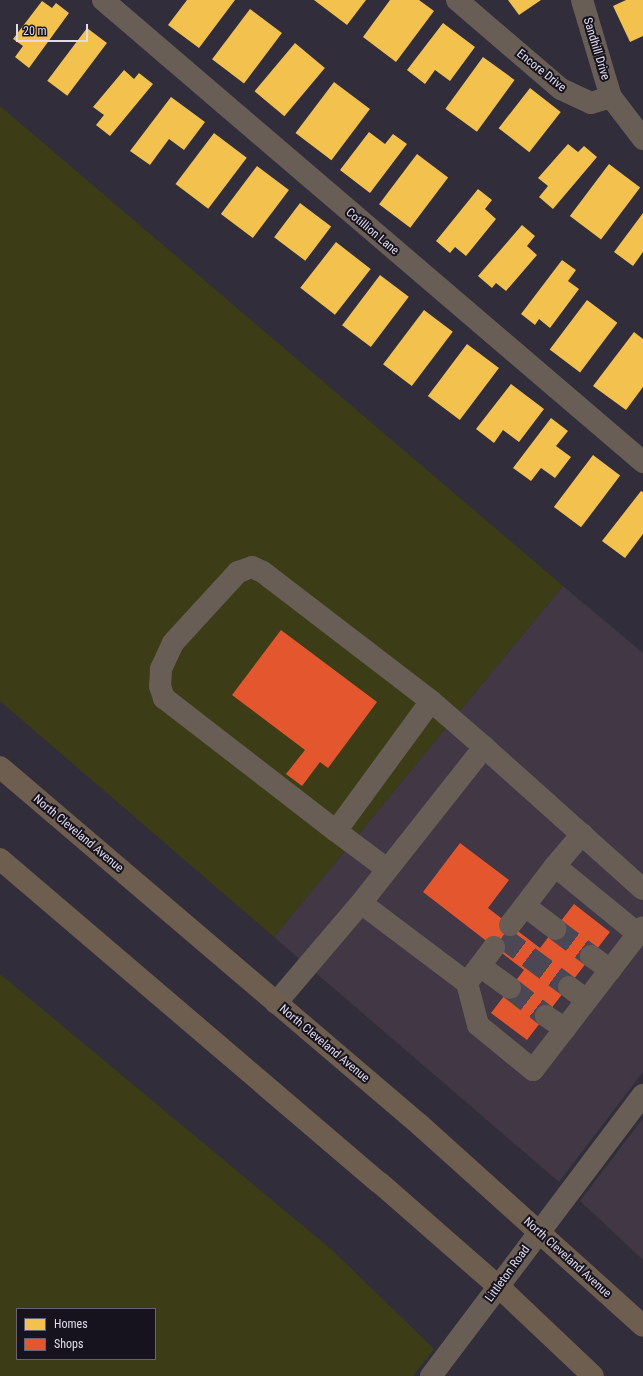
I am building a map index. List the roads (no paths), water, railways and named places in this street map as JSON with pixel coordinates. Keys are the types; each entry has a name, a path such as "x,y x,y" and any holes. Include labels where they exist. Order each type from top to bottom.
{"main road":[{"name":"North Cleveland Avenue","path":"0,767 420,1125 643,1326"},
{"path":"0,859 499,1287 593,1376"}],"street":[{"name":"Cotillion Lane","path":"104,0 643,462"},
{"name":"Encore Drive","path":"457,0 561,89 591,103 611,97"},
{"name":"Sandhill Drive","path":"582,0 611,97"},
{"path":"611,97 643,139"},
{"path":"387,869 164,698 160,686 161,669 173,643 238,572 252,567 263,572 431,702 484,747 643,889"},
{"path":"336,831 431,702"},
{"path":"276,1003 361,903 484,747"},
{"path":"510,925 555,866 582,834"},
{"path":"361,903 467,983 478,1025 533,1070 640,930 555,866"},
{"path":"525,906 555,929"},
{"path":"467,983 494,947"},
{"path":"592,956 610,970"},
{"path":"480,966 510,988"},
{"path":"568,987 586,1000"},
{"path":"546,1016 565,1029"},
{"name":"Littleton Road","path":"431,1376 643,1095"}],"tunnel":[{"path":"555,929 591,956"},
{"path":"502,937 569,987"},
{"path":"510,988 546,1016"}]}
